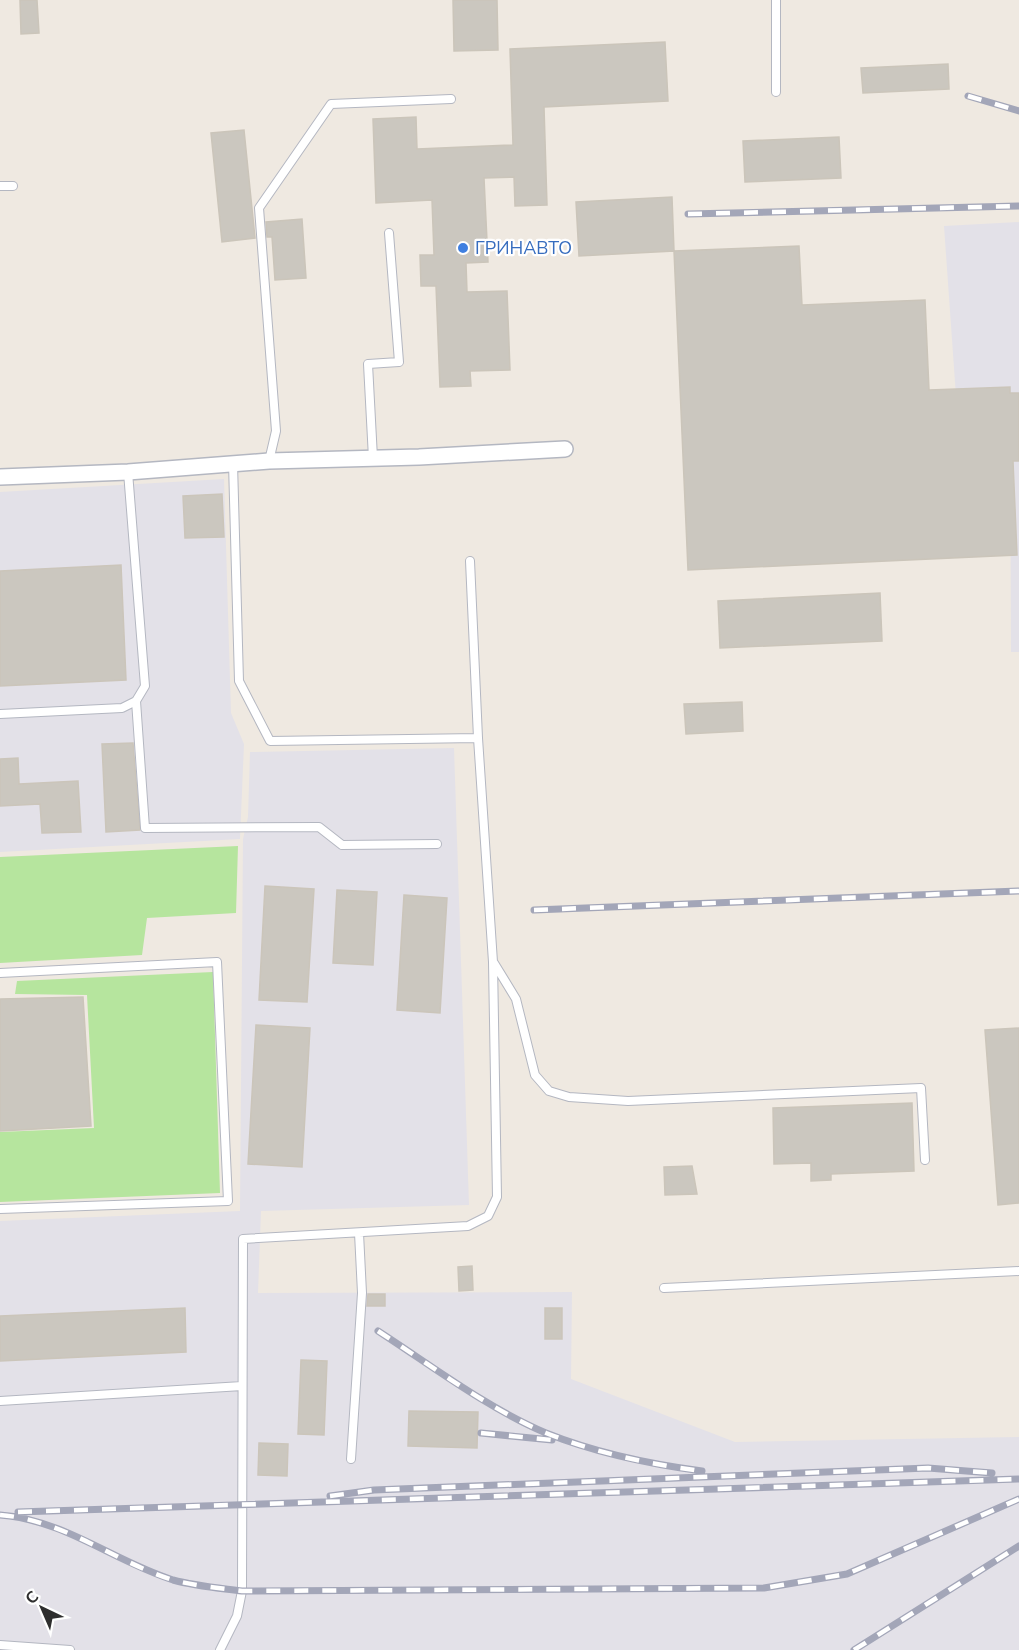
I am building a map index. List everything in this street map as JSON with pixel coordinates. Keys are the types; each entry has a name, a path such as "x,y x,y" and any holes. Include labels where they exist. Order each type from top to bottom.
{"street":[{"path":"0,477 128,472 269,461 565,449"}],"lane":[{"path":"776,0 777,92"},
{"path":"269,461 276,431 260,208 331,104 451,99"},
{"path":"0,186 13,186"},
{"path":"373,458 368,364 399,362 389,233"},
{"path":"233,463 239,681 270,741 478,738"},
{"path":"0,714 122,708 136,701 145,686 128,472"},
{"path":"220,1650 237,1616 242,1591 243,1239 468,1226 488,1216 497,1197 493,962 478,738 470,561"},
{"path":"136,701 145,828 319,827 342,845 437,844"},
{"path":"0,974 217,962 228,1201 0,1209"},
{"path":"493,962 516,999 535,1075 549,1091 569,1097 628,1101 921,1088 925,1160"},
{"path":"351,1459 362,1293 359,1233"},
{"path":"664,1288 1019,1270"},
{"path":"0,1401 242,1386"},
{"path":"0,1645 70,1650"}],"shaded area":[{"path":"1019,222 1019,652 1011,652 1010,397 956,396 944,226"},
{"path":"224,479 231,713 244,744 240,839 0,852 0,492"},
{"path":"454,748 469,1205 261,1211 258,1293 572,1292 571,1379 735,1442 1019,1437 1019,1650 0,1650 0,1221 240,1211 243,839 248,817 250,752"}],"green space":[{"path":"238,846 236,913 147,918 142,955 0,963 0,857"},
{"path":"213,972 220,1193 0,1202 0,1132 94,1128 87,995 15,994 17,981"}],"building":[{"path":"20,0 37,0 39,33 21,34"},
{"path":"453,0 497,0 498,50 454,51"},
{"path":"665,42 668,101 544,107 547,205 515,206 514,177 484,178 488,262 466,263 467,292 507,291 510,370 470,371 471,386 440,387 436,286 421,286 420,255 434,255 432,200 376,203 373,119 416,117 417,149 513,145 510,49"},
{"path":"948,64 949,89 863,93 861,68"},
{"path":"244,130 255,238 222,242 211,133"},
{"path":"839,137 841,178 745,182 743,141"},
{"path":"672,197 674,251 579,256 576,202"},
{"path":"302,219 306,278 275,280 272,237 267,237 266,222"},
{"path":"799,246 802,305 925,300 929,390 1010,387 1010,393 1019,393 1019,461 1013,461 1017,555 688,570 674,251"},
{"path":"222,494 224,537 185,538 183,496"},
{"path":"121,565 126,680 0,686 0,571"},
{"path":"880,593 882,641 720,648 718,601"},
{"path":"742,702 743,731 686,734 684,704"},
{"path":"133,743 140,830 106,832 102,744"},
{"path":"18,758 19,784 78,781 81,832 42,833 40,804 0,806 0,759"},
{"path":"265,886 314,889 307,1002 259,1000"},
{"path":"337,890 377,892 373,965 333,963"},
{"path":"404,895 447,898 440,1013 397,1010"},
{"path":"83,997 91,1126 0,1131 0,999"},
{"path":"256,1025 310,1028 302,1167 248,1164"},
{"path":"1019,1028 1019,1203 998,1205 985,1030"},
{"path":"912,1103 914,1171 831,1174 831,1180 811,1181 811,1163 774,1164 773,1108"},
{"path":"692,1166 697,1194 665,1195 664,1167"},
{"path":"472,1266 473,1290 459,1291 458,1267"},
{"path":"368,1294 385,1294 385,1306 367,1306"},
{"path":"185,1308 186,1352 0,1361 0,1316"},
{"path":"545,1308 562,1308 562,1339 545,1339"},
{"path":"301,1360 327,1361 324,1435 298,1434"},
{"path":"409,1411 478,1412 477,1448 408,1446"},
{"path":"259,1443 288,1444 287,1476 258,1475"}],"railway":[{"path":"968,96 1019,111"},
{"path":"688,214 1019,206"},
{"path":"534,910 1019,891"},
{"path":"378,1331 481,1399 546,1433 623,1457 702,1471"},
{"path":"481,1433 552,1440"},
{"path":"330,1496 374,1490 928,1468 992,1473"},
{"path":"18,1512 1019,1479"},
{"path":"0,1515 24,1518 46,1525 173,1580 242,1591 764,1588 847,1574 1019,1499"},
{"path":"854,1650 1019,1546"}],"place":[{"name":"ГРИНАВТО","path":"463,248"}]}
